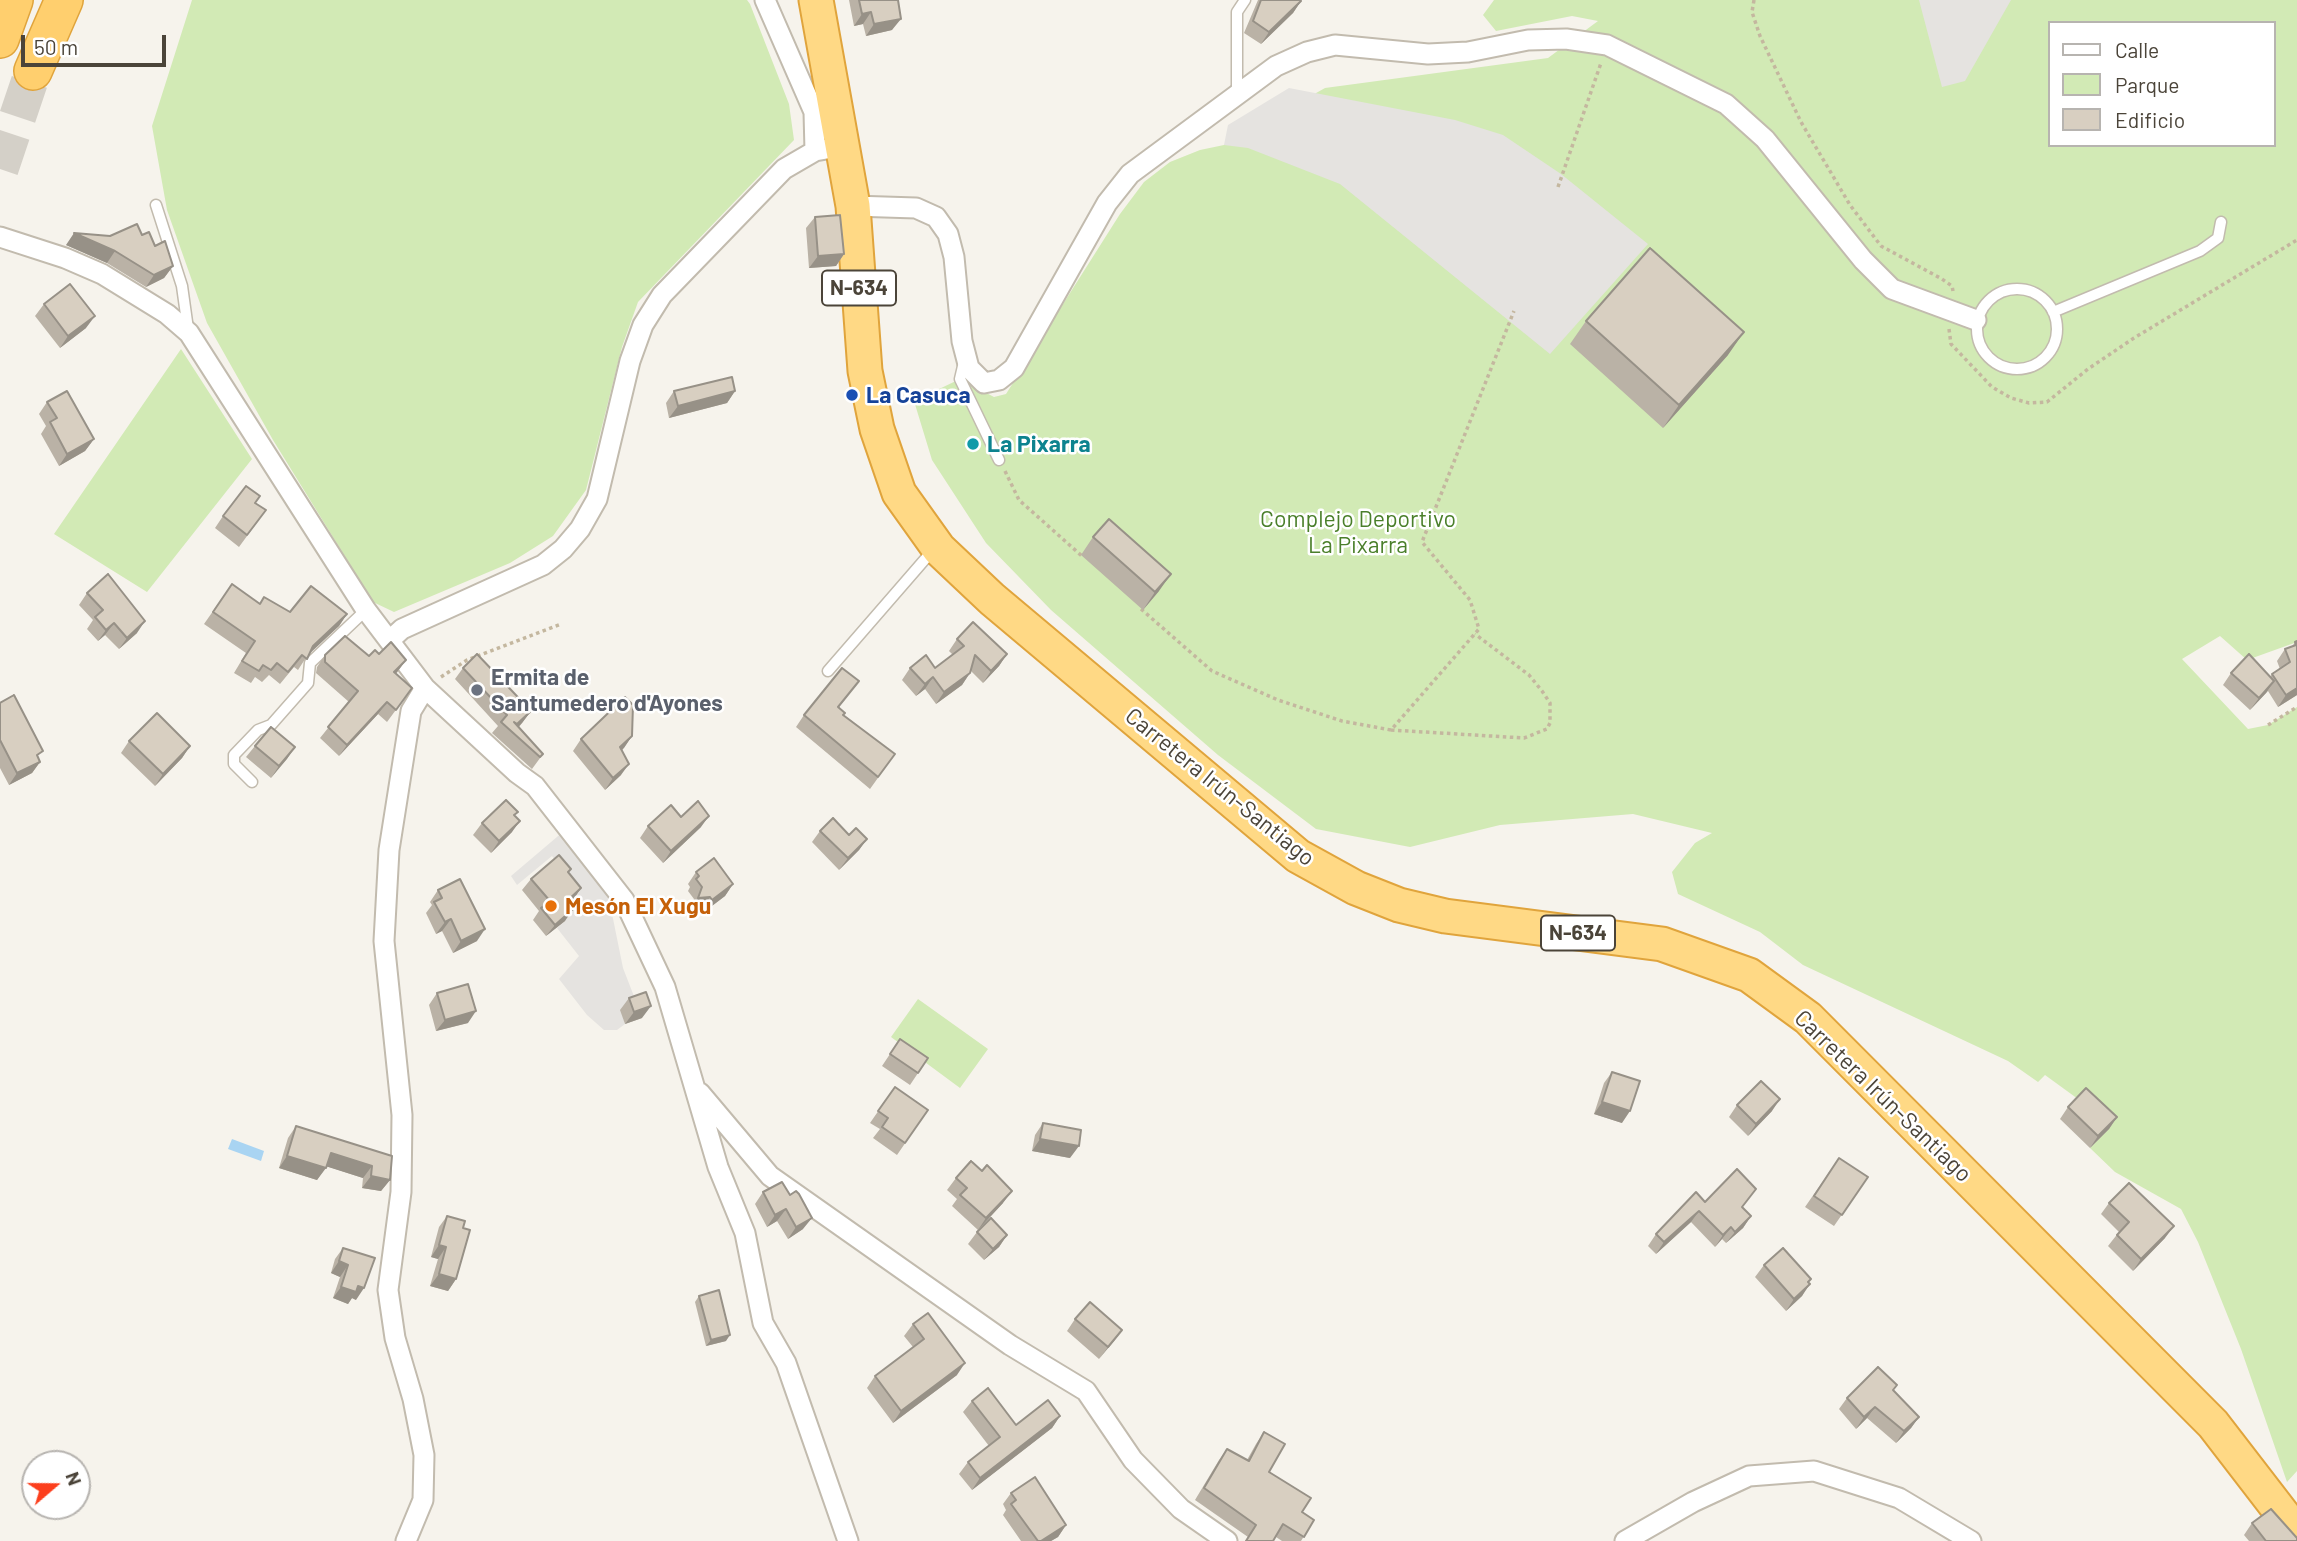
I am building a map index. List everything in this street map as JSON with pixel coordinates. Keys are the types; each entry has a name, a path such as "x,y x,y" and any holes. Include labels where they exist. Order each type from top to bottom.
{"highway":[{"path":"0,38 14,0"},
{"path":"33,71 64,0"},
{"name":"Carretera Irún-Santiago","path":"816,0 830,148 853,206 865,371 877,429 900,493 937,546 992,599 1298,856 1356,888 1399,905 1445,916 1662,944 1749,975 1808,1018 2204,1415 2297,1533"}],"street":[{"path":"390,640 402,629 543,565 580,529 597,499 630,361 649,316 670,287 784,169 830,148 765,0"},
{"path":"853,206 916,208 936,217 948,234 954,257 965,355 969,368 984,383 999,380 1014,368 1107,203 1130,174 1276,66 1307,52 1335,45 1428,54 1468,52 1528,40 1566,39 1607,45 1726,104 1765,139 1863,260 1892,289 1976,320"},
{"path":"0,237 65,258 102,274 167,314 189,332 366,610 425,688 517,773 535,786 624,900 664,987 718,1167 745,1233 763,1323 786,1363 848,1541"},
{"path":"406,1541 423,1500 424,1455 413,1399 395,1338 387,1290 401,1192 402,1115 384,941 389,850 411,711 425,688"},
{"path":"694,1087 769,1176 1010,1345 1086,1391 1133,1460 1181,1509 1227,1541"},
{"path":"1625,1541 1692,1502 1749,1476 1814,1471 1899,1498 1971,1541"}],"lane":[{"path":"1237,95 1237,12 1245,0"},
{"path":"156,205 183,286 189,332"},
{"path":"2053,312 2200,251 2218,238 2221,222"},
{"path":"2010,288 2039,293 2053,312 2058,319 2053,351 2029,370 2005,370 1982,352 1976,320 1990,297 2010,288"},
{"path":"965,355 960,379 999,460"},
{"path":"828,671 937,546"},
{"path":"252,782 234,764 234,755 258,730 271,725 308,683 310,663 366,610"}],"path":[{"path":"1754,0 1752,12 1760,36 1801,122 1850,205 1881,246 1952,286 1955,296 1951,313 1951,344 1992,387 2020,401 2047,402 2088,369 2134,338 2297,240"},
{"path":"1558,187 1607,45"},
{"path":"1391,730 1479,629 1470,600 1422,542 1514,311"},
{"path":"999,460 1019,500 1091,564"},
{"path":"1132,601 1212,671 1278,700 1342,721 1391,730 1524,738 1547,729 1550,723 1550,704 1542,691 1529,675 1475,634"},
{"path":"425,688 467,660 561,624"},
{"path":"2268,725 2297,707"}],"green space":[{"path":"192,0 747,0 750,4 789,104 794,140 638,302 622,347 586,490 553,536 510,563 394,612 373,602 273,440 207,323 167,210 152,126"},
{"name":"Complejo Deportivo La Pixarra","path":"1494,0 2297,0 2297,642 2247,660 2220,636 2182,659 2248,729 2268,725 2297,707 2297,1471 2287,1482 2241,1349 2198,1242 2181,1209 2115,1172 2090,1148 2108,1129 2078,1099 2045,1075 2038,1082 2008,1061 1803,965 1760,932 1678,894 1672,872 1695,843 1712,833 1633,814 1500,825 1410,847 1316,829 1218,755 1051,610 986,543 932,460 914,401 960,379 994,397 1006,394 1120,214 1144,182 1170,162 1200,150 1224,145 1325,88 1548,58 1598,21 1572,16 1496,31 1483,15"},
{"path":"181,349 252,459 147,592 54,534"},
{"path":"918,999 988,1049 960,1088 891,1037"}],"shaded area":[{"path":"1919,0 2011,0 1965,81 1942,87"},
{"path":"1289,88 1455,120 1503,135 1561,174 1648,244 1550,354 1340,184 1248,148 1224,145 1228,125"},
{"path":"564,831 607,889 623,968 637,1004 621,1010 625,1024 617,1030 604,1030 587,1015 559,979 579,956 557,928 565,921 573,882 552,856 517,885 511,876"}],"water":[{"path":"232,1139 264,1151 261,1161 228,1149"}],"building":[{"path":"859,0 898,0 901,19 874,24 871,12 862,14"},
{"path":"1261,0 1301,1 1269,32 1253,21"},
{"path":"840,215 844,254 818,256 815,217"},
{"path":"137,224 142,235 149,232 155,246 165,241 173,266 154,275 115,251 74,233 110,236"},
{"path":"1650,248 1744,332 1679,405 1586,321"},
{"path":"70,284 95,316 68,336 44,304"},
{"path":"732,377 735,391 678,406 674,391"},
{"path":"67,391 94,439 67,454 50,422 57,418 47,402"},
{"path":"246,486 260,496 255,503 266,510 247,535 223,516"},
{"path":"1109,519 1171,574 1155,592 1093,537"},
{"path":"108,574 145,621 127,638 114,623 106,630 95,617 103,610 87,593"},
{"path":"232,584 260,604 264,597 290,612 311,586 347,614 313,646 307,659 302,655 288,672 277,663 271,670 263,665 259,671 242,661 255,641 213,612"},
{"path":"973,622 1007,654 991,671 975,655 970,673 944,692 933,677 925,684 910,668 926,655 935,668 964,646 957,639"},
{"path":"345,636 369,656 375,650 379,654 391,642 406,660 394,672 412,688 396,710 387,702 347,745 328,727 358,691 325,662 325,655"},
{"path":"2297,641 2297,688 2286,695 2272,674 2290,662 2285,649 2296,645"},
{"path":"477,654 531,711 517,724 514,722 543,754 540,757 501,722 507,715 463,668"},
{"path":"2249,654 2274,681 2259,698 2231,673"},
{"path":"842,668 859,681 838,707 845,713 843,715 895,754 878,777 804,715"},
{"path":"14,695 43,751 37,755 40,762 17,773 0,740 0,703"},
{"path":"625,697 633,705 632,736 620,747 629,764 613,778 581,739"},
{"path":"157,713 190,746 163,774 129,741"},
{"path":"271,727 295,747 279,766 255,746"},
{"path":"506,800 518,812 514,815 520,821 499,841 482,823"},
{"path":"698,801 709,816 671,851 648,826 671,805 681,817"},
{"path":"833,818 849,835 856,828 867,839 848,858 820,831"},
{"path":"559,855 571,869 568,872 581,888 567,901 573,909 555,925 541,908 550,901 531,879"},
{"path":"714,858 733,884 712,900 710,897 698,898 702,887 696,879 699,876 696,872"},
{"path":"460,879 485,929 461,941 451,919 445,922 434,902 442,898 438,890"},
{"path":"468,984 476,1011 445,1020 437,993"},
{"path":"646,992 651,1006 634,1012 629,998"},
{"path":"900,1039 928,1058 918,1073 890,1054"},
{"path":"1612,1072 1640,1081 1630,1111 1602,1102"},
{"path":"1761,1081 1780,1099 1756,1124 1737,1105"},
{"path":"895,1087 928,1110 905,1143 882,1127 888,1118 878,1111"},
{"path":"2086,1088 2117,1117 2098,1136 2068,1107"},
{"path":"1043,1123 1081,1130 1079,1146 1040,1139"},
{"path":"296,1126 392,1156 390,1180 371,1176 372,1166 331,1153 326,1168 287,1156"},
{"path":"1839,1158 1868,1177 1842,1215 1814,1196"},
{"path":"971,1161 982,1171 987,1165 1012,1191 986,1218 960,1195 967,1188 956,1178"},
{"path":"1737,1169 1756,1189 1742,1207 1751,1216 1735,1232 1731,1227 1723,1235 1699,1211 1664,1242 1656,1234 1696,1192 1705,1202"},
{"path":"782,1182 790,1195 796,1191 799,1194 812,1218 796,1227 786,1209 775,1215 763,1192"},
{"path":"2129,1183 2174,1226 2141,1259 2117,1235 2129,1222 2109,1203"},
{"path":"447,1216 465,1221 463,1228 470,1230 456,1279 439,1274 446,1247 439,1245"},
{"path":"991,1218 1007,1235 993,1249 977,1232"},
{"path":"343,1248 375,1258 364,1288 358,1286 356,1292 341,1287 348,1265 339,1261"},
{"path":"1783,1248 1811,1279 1808,1282 1810,1284 1794,1299 1764,1265"},
{"path":"719,1290 730,1335 711,1340 699,1296"},
{"path":"1090,1302 1122,1330 1108,1347 1075,1319"},
{"path":"928,1313 965,1363 901,1411 875,1376 924,1339 913,1324"},
{"path":"1878,1367 1897,1385 1893,1390 1919,1417 1904,1431 1875,1407 1864,1417 1847,1398"},
{"path":"988,1388 1016,1425 1048,1400 1060,1416 980,1478 968,1462 1000,1437 972,1401"},
{"path":"1264,1432 1285,1444 1269,1472 1311,1498 1302,1512 1314,1520 1304,1537 1283,1524 1273,1541 1246,1541 1256,1525 1204,1488 1227,1449 1249,1461"},
{"path":"1035,1477 1066,1525 1041,1541 1038,1541 1011,1504 1016,1500 1011,1493"},
{"path":"2271,1509 2297,1541 2266,1541 2252,1523"}],"tunnel":[{"path":"0,169 33,71"}],"place":[{"name":"La Casuca","path":"852,395"},
{"name":"La Pixarra","path":"973,444"},
{"name":"Ermita de Santumedero d'Ayones","path":"477,690"},
{"name":"Mesón El Xugu","path":"551,906"}]}
